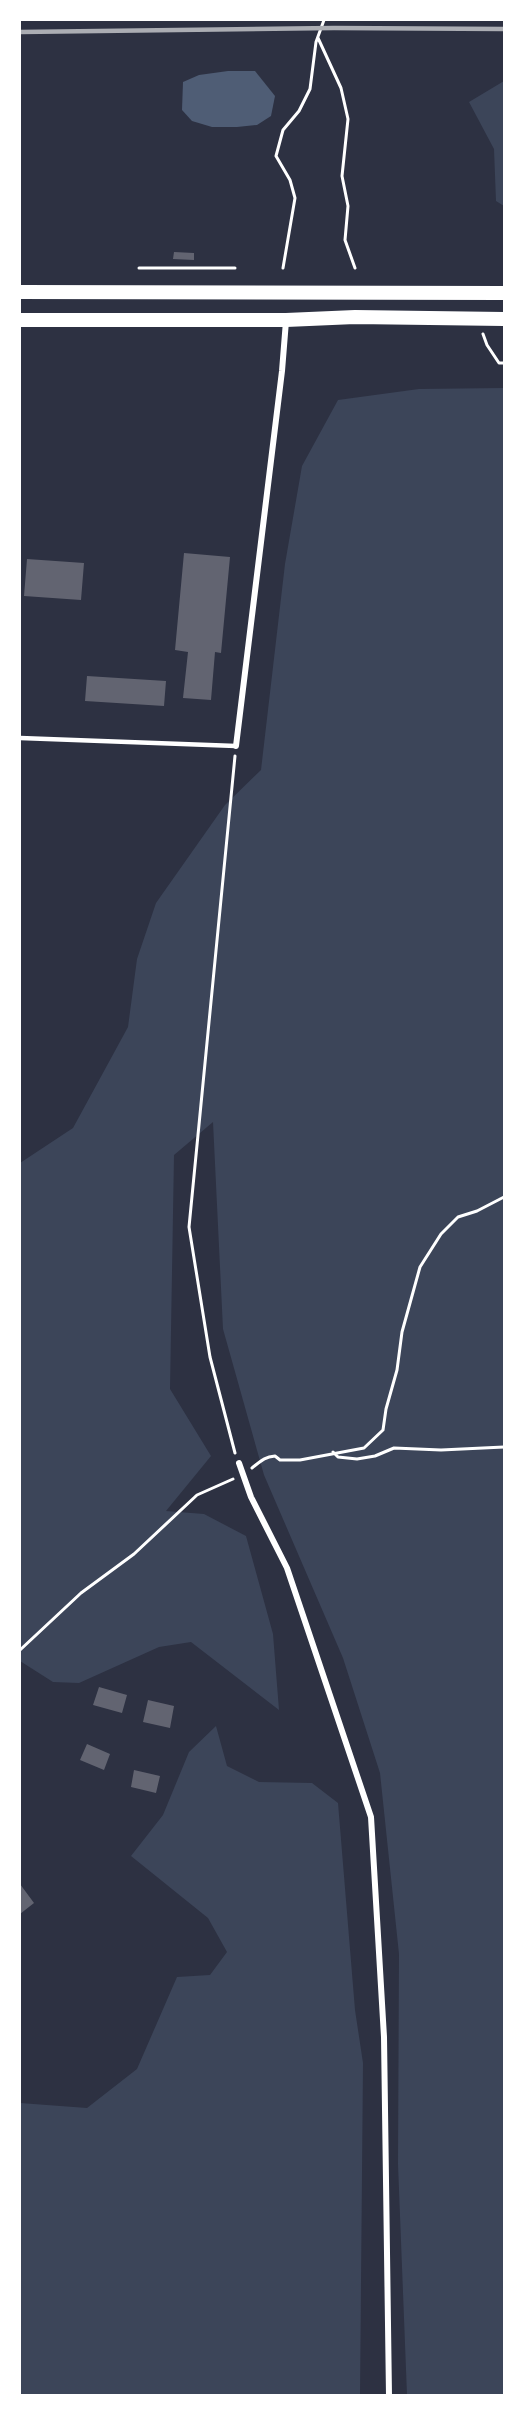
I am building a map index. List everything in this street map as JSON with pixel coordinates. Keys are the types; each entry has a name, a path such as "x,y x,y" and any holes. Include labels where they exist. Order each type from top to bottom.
{"main road":[{"path":"20,292 504,293"},
{"path":"20,320 286,320 355,317 504,319"}],"street":[{"path":"236,746 282,371 286,320"},
{"path":"239,1463 250,1497 287,1568 371,1817 384,2037 389,2396"}],"lane":[{"path":"20,738 236,746"}],"path":[{"path":"283,268 295,198 290,180 276,156 283,130 299,111 310,90 318,37 324,20"},
{"path":"318,37 341,88 348,119 342,176 348,206 345,240 355,268"},
{"path":"139,268 235,268"},
{"path":"483,334 487,345 499,363 504,363"},
{"path":"236,746 189,1227 210,1357 230,1437 239,1463"},
{"path":"20,1650 81,1593 134,1554 197,1495 243,1475 263,1457 275,1455 279,1460 300,1460 364,1448 383,1430 386,1409 397,1370 402,1332 420,1267 441,1234 458,1217 504,1197"},
{"path":"333,1452 338,1456 357,1459 375,1456 394,1448 441,1450 504,1447"}],"shaded area":[{"path":"228,71 255,71 275,96 271,116 257,125 237,127 212,127 192,121 182,110 183,82 199,75"},
{"path":"504,81 504,206 496,201 494,149 469,102"},
{"path":"504,388 504,2395 407,2395 398,2164 399,1954 380,1773 343,1658 264,1475 223,1329 213,1122 174,1155 170,1389 211,1456 166,1511 204,1514 246,1536 273,1634 279,1710 191,1642 159,1647 79,1683 53,1682 20,1661 20,1163 73,1128 128,1027 137,959 156,903 225,805 261,770 285,564 302,466 338,400 419,389"},
{"path":"216,1726 227,1766 259,1782 312,1783 338,1803 355,2010 363,2063 360,2395 20,2395 20,2103 87,2108 137,2069 177,1977 210,1975 227,1952 208,1918 131,1856 163,1815 189,1752"}],"building":[{"path":"174,252 194,253 194,260 173,259"},
{"path":"184,553 230,557 221,653 215,652 211,700 183,698 188,652 175,650"},
{"path":"27,559 84,563 81,600 24,596"},
{"path":"87,676 166,681 164,706 85,701"},
{"path":"99,1687 127,1695 122,1713 93,1705"},
{"path":"148,1700 174,1706 170,1728 143,1722"},
{"path":"87,1744 110,1754 104,1770 80,1760"},
{"path":"134,1770 160,1776 156,1793 131,1787"},
{"path":"20,1884 34,1903 20,1914"}],"railway":[{"path":"20,32 334,28 504,29"}]}
